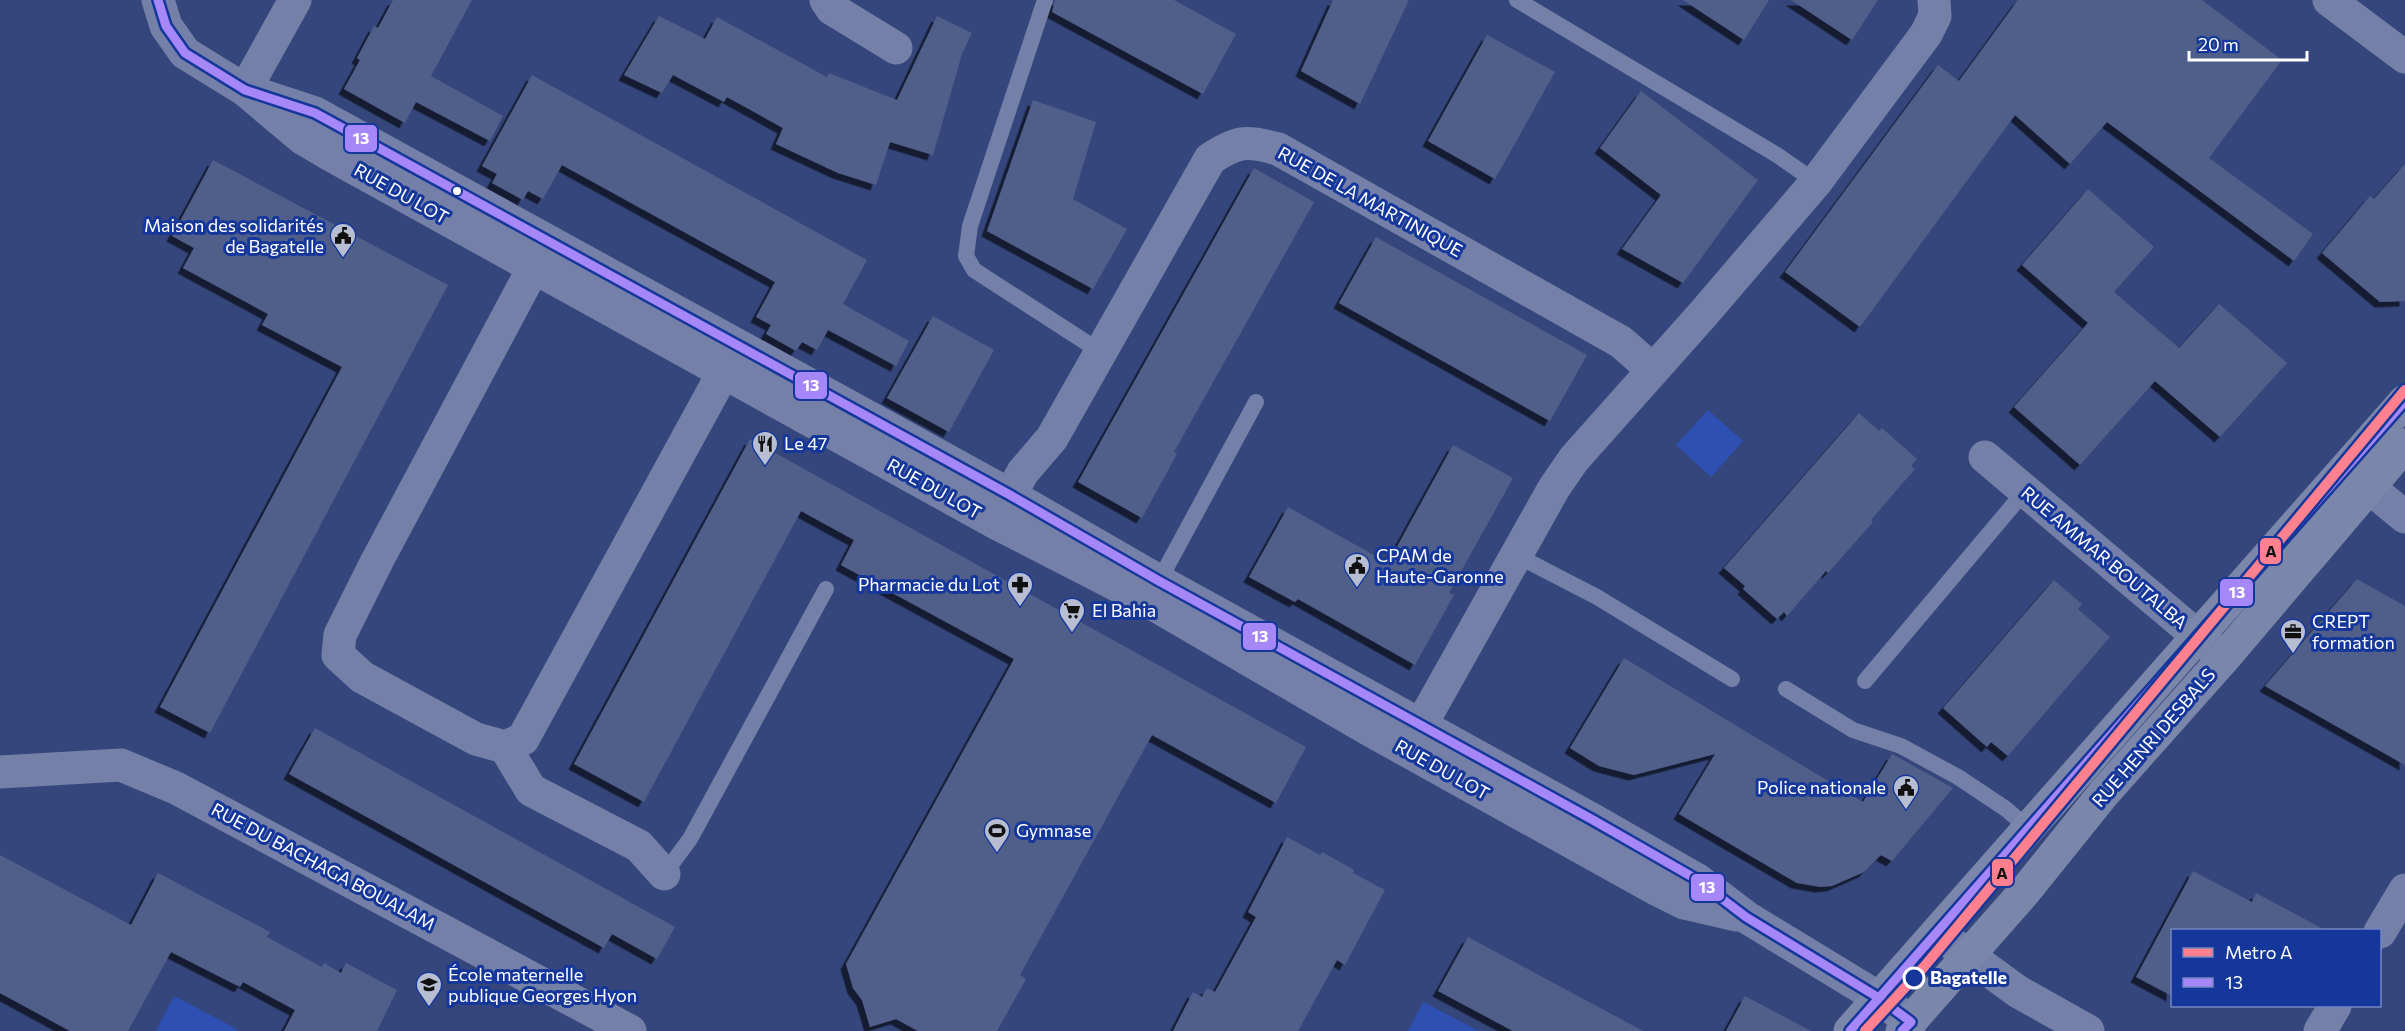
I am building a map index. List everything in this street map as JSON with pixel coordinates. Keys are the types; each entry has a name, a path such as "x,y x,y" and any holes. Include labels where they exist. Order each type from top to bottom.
{"street":[{"name":"RUE DU LOT","path":"158,0 166,27 185,53 245,90 302,138 541,254 1154,591 1414,737 1684,903 1746,917 1879,998 1906,1027"},
{"path":"245,90 295,0"},
{"path":"826,0 832,9 896,48"},
{"path":"1414,737 1554,488 1574,459 1816,182 1926,34 1935,16 1935,0"},
{"path":"2329,0 2405,57"},
{"name":"RUE DE LA MARTINIQUE","path":"1003,509 1023,472 1052,438 1210,159 1230,146 1255,143 1278,149 1621,342 1653,370"},
{"path":"541,254 377,561 340,635 338,655 362,677 476,739 505,747 523,739 731,358"},
{"name":"RUE HENRI DESBALS","path":"1906,1027 2026,890 2104,793 2224,658 2358,478 2405,401"},
{"name":"RUE HENRI DESBALS","path":"1850,1031 2198,636 2358,478 2405,445"},
{"name":"RUE AMMAR BOUTALBA","path":"1985,458 2224,658"},
{"path":"2358,478 2405,518"},
{"path":"505,747 531,790 639,846 664,874"},
{"name":"RUE DU BACHAGA BOUALAM","path":"0,772 121,765 176,788 630,1031"},
{"path":"2381,929 2405,890"},
{"path":"1938,933 2017,991 2050,1022 2088,1031"},
{"path":"2320,1031 2334,1007"}],"lane":[{"path":"1045,0 969,226 966,256 974,270 1101,352"},
{"path":"1517,0 1777,155 1816,182"},
{"path":"1154,591 1256,402"},
{"path":"1865,681 2025,491"},
{"path":"1516,555 1597,597 1732,679"},
{"path":"664,874 690,839 826,589"},
{"path":"1786,690 1853,730 1901,746 1958,777 2006,809 2029,829"}],"shaded area":[{"path":"1708,410 1743,441 1711,477 1676,445"},
{"path":"174,996 237,1029 236,1031 156,1031"},
{"path":"1423,1002 1479,1031 1408,1031"}],"building":[{"path":"393,0 472,0 431,76 503,116 490,141 416,102 405,123 344,89 360,60 357,58 374,26 378,28"},
{"path":"1055,0 1174,0 1236,34 1203,94 1052,12"},
{"path":"1333,0 1409,0 1360,104 1301,71"},
{"path":"1683,0 1769,0 1744,40"},
{"path":"1791,0 1878,0 1852,40"},
{"path":"2018,0 2202,0 2282,60 2209,158 2313,234 2294,261 2107,122 2070,164 2015,115 1860,327 1785,272 1938,65 1959,81"},
{"path":"659,16 705,39 717,17 827,77 829,73 897,100 937,16 972,33 962,54 933,155 890,142 876,185 838,173 776,144 783,128 727,97 724,102 673,75 662,93 624,75"},
{"path":"1487,35 1555,72 1495,179 1428,141"},
{"path":"532,75 867,260 843,304 909,341 896,366 828,330 817,350 802,342 796,351 766,334 771,325 756,317 775,282 562,165 543,199 528,191 523,200 492,183 497,174 482,166"},
{"path":"1641,91 1758,180 1683,283 1622,249 1661,195 1600,148"},
{"path":"1033,100 1096,122 1073,199 1127,229 1093,289 987,231"},
{"path":"213,160 448,285 210,733 160,707 342,367 262,325 268,314 183,268 194,248 172,236"},
{"path":"2405,164 2405,301 2380,302 2322,253 2370,196 2374,199"},
{"path":"1254,168 1314,202 1174,452 1177,454 1142,518 1078,482"},
{"path":"2088,189 2154,247 2114,292 2179,348 2219,304 2287,363 2220,437 2155,381 2080,465 2014,407 2088,323 2022,265"},
{"path":"1376,237 1587,355 1550,421 1339,303"},
{"path":"933,316 994,350 949,432 887,398"},
{"path":"1859,413 1879,431 1882,428 1917,459 1911,466 1915,469 1828,573 1826,571 1787,616 1784,612 1777,619 1743,589 1745,586 1724,568"},
{"path":"750,439 1306,747 1276,803 1152,735 1020,975 1026,979 997,1031 918,1031 896,1019 870,1027 862,1000 853,988 846,964 1014,659 841,565 854,540 801,511 644,802 574,764"},
{"name":"CPAM de Haute-Garonne","path":"1453,445 1513,478 1449,593 1454,595 1415,665 1298,599 1295,602 1249,577 1288,507 1388,563"},
{"path":"2357,579 2405,606 2405,765 2265,686"},
{"path":"2054,580 2082,604 2078,609 2110,637 2008,756 1991,742 1987,747 1943,708"},
{"path":"1624,658 1863,802 1892,754 1953,788 1892,861 1881,855 1864,872 1832,886 1821,887 1797,883 1679,814 1715,754 1634,775 1599,766 1570,748"},
{"path":"315,728 675,927 657,959 612,934 604,948 289,774"},
{"path":"1287,837 1320,855 1322,852 1354,870 1353,873 1385,890 1345,965 1337,960 1298,1031 1173,1031 1193,992 1202,997 1207,988 1215,992 1256,917 1248,912"},
{"path":"0,855 131,925 158,873 270,932 267,937 322,967 324,963 341,973 346,963 397,990 377,1031 284,1031 295,1010 243,982 240,987 171,952 128,1031 70,1031 0,993"},
{"path":"2193,871 2252,902 2256,893 2323,929 2171,929 2171,995 2136,977"},
{"path":"1468,937 1643,1031 1513,1031 1438,991"},
{"path":"1745,996 1811,1031 1726,1031"}],"metro line":[{"name":"A","path":"1865,1031 1923,968 2405,390"}],"transit line":[{"name":"13","path":"158,0 166,26 185,53 245,90 315,113 1010,495 1159,581 1593,820 1696,879 1746,917 1879,998 1911,1022 1902,1031"},
{"name":"13","path":"1850,1031 2405,401"}],"place":[{"name":"Maison des solidarités de Bagatelle","path":"343,259"},
{"name":"Le 47","path":"765,467"},
{"name":"CPAM de Haute-Garonne","path":"1357,589"},
{"name":"Pharmacie du Lot","path":"1020,608"},
{"name":"El Bahia","path":"1072,634"},
{"name":"CREPT formation","path":"2293,655"},
{"name":"Police nationale","path":"1906,811"},
{"name":"Gymnase","path":"997,854"},
{"name":"Bagatelle","path":"1914,978"},
{"name":"École maternelle publique Georges Hyon","path":"429,1008"}]}
